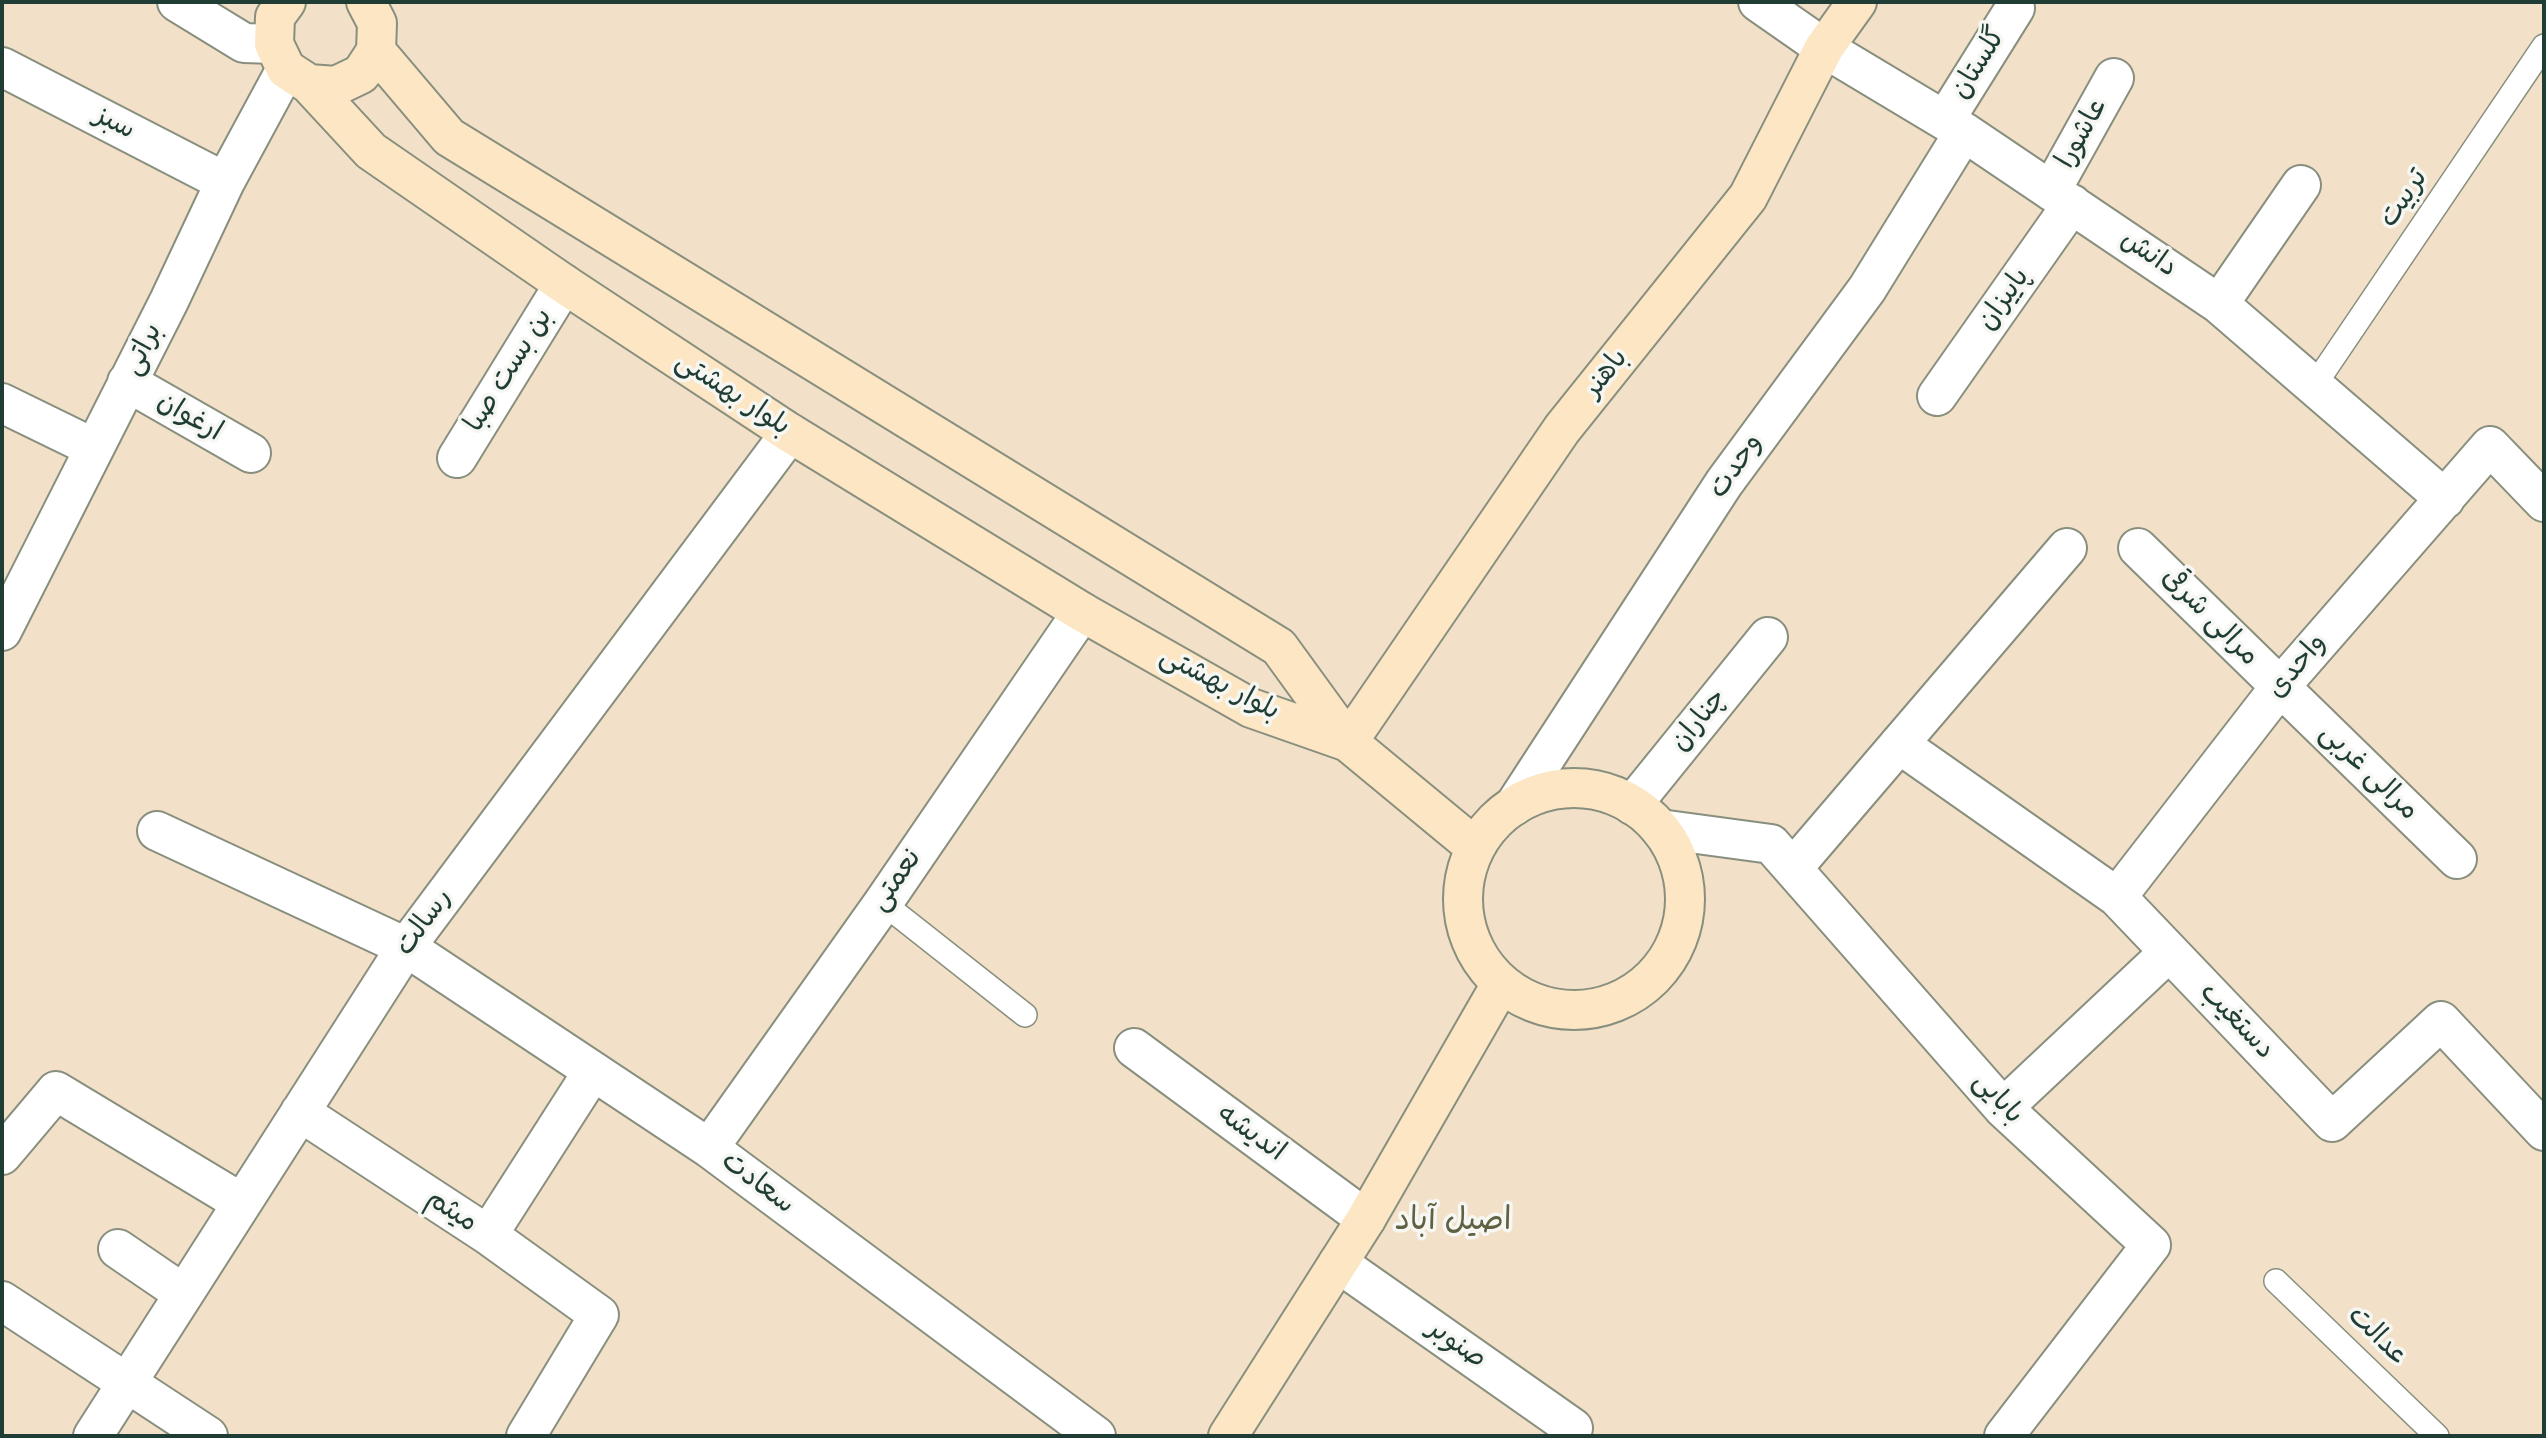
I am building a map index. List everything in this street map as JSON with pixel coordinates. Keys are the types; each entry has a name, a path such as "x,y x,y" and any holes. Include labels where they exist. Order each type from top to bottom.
{"main road":[{"path":"283,36 336,86 361,74 376,51 377,23 366,2"},
{"name":"باهنر","path":"1348,742 1562,429 1748,197 1824,48 1857,2"},
{"name":"بلوار بهشتی","path":"283,36 371,151 564,284 790,433 1082,612 1251,708 1348,742"},
{"name":"بلوار بهشتی","path":"376,51 449,137 1279,647 1348,742"},
{"path":"1348,742 1475,847"},
{"path":"1562,788 1599,790 1646,817 1678,861 1685,897 1680,933 1663,966 1637,991 1604,1007 1568,1011 1532,1003 1501,984 1477,955 1464,919 1463,882 1475,847 1497,818 1527,797 1562,788"},
{"path":"1228,1436 1366,1219 1501,984"}],"street":[{"path":"177,2 244,43 283,36"},
{"name":"دانش","path":"1758,2 1824,48 1954,126 2220,304 2445,499"},
{"name":"گلستان","path":"1954,126 2015,8"},
{"name":"براتی","path":"2,631 225,181 283,36"},
{"name":"سبز","path":"2,68 225,181"},
{"name":"عاشورا","path":"2062,197 2114,78"},
{"name":"وحدت","path":"1514,806 1724,483 1867,289 1954,126"},
{"path":"2220,304 2301,185"},
{"name":"پاییزان","path":"1937,396 2062,197"},
{"name":"بن بست صبا","path":"457,458 564,284"},
{"name":"ارغوان","path":"127,382 251,453"},
{"path":"2,403 94,447"},
{"name":"رسالت","path":"93,1436 406,947 790,433"},
{"name":"واحدی","path":"2117,897 2279,688 2490,446 2544,502"},
{"path":"1793,868 2067,548"},
{"name":"مرالی شرقی","path":"2138,548 2279,688"},
{"name":"نعمتی","path":"709,1148 883,903 1082,612"},
{"name":"چناران","path":"1646,817 1768,637"},
{"name":"مرالی غربی","path":"2279,688 2457,859"},
{"name":"دستغیب","path":"1899,744 2117,897 2332,1122 2441,1021 2544,1131"},
{"name":"بابایی","path":"1646,817 1771,844 2003,1108 2151,1245 2004,1436"},
{"name":"سعادت","path":"157,831 406,947 709,1148 1096,1436"},
{"path":"2003,1108 2169,953"},
{"name":"اندیشه","path":"1134,1048 1366,1219"},
{"path":"488,1236 593,1071"},
{"path":"2,1156 56,1091 242,1203"},
{"name":"میثم","path":"300,1112 488,1236 600,1315 526,1436"},
{"path":"118,1249 184,1294"},
{"name":"صنوبر","path":"1338,1263 1573,1428"},
{"path":"2,1301 208,1436"}],"lane":[{"name":"تربیت","path":"2314,386 2544,46"},
{"path":"883,903 1025,1015"},
{"name":"عدالت","path":"2276,1281 2437,1436"}],"district":[{"name":"اصیل آباد","path":"1453,1222"}]}
